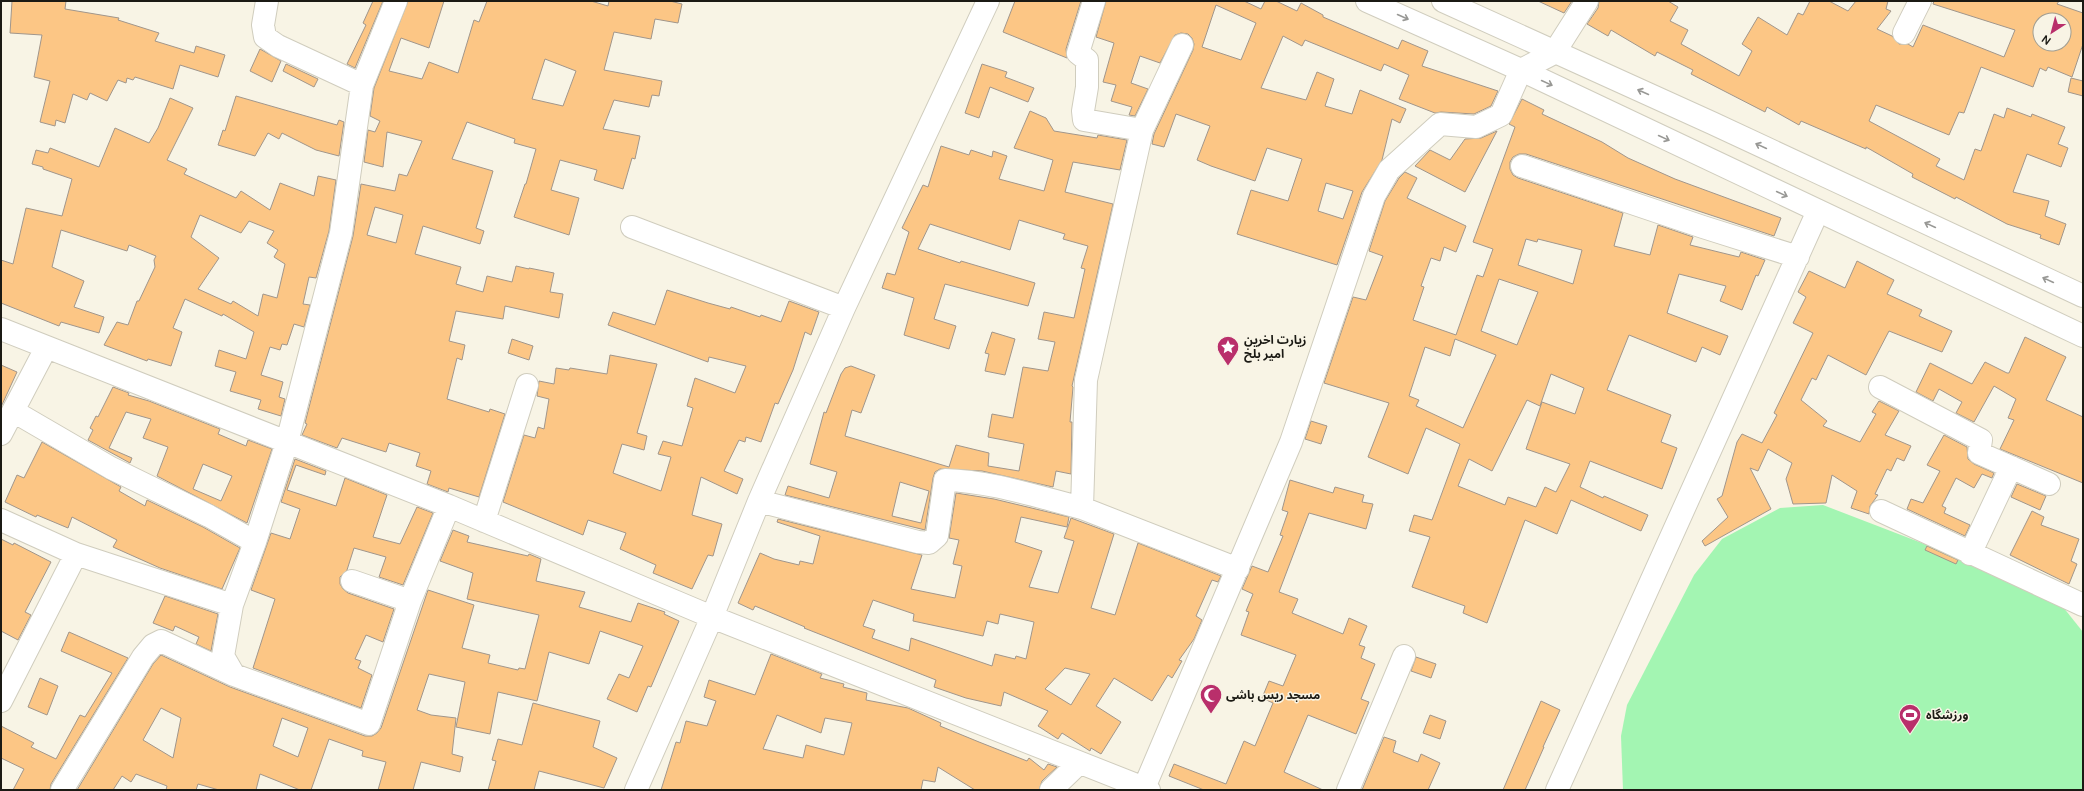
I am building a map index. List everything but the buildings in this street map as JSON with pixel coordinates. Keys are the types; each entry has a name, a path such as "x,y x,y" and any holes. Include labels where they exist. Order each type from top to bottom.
{"main road":[{"path":"267,1 263,25 265,37 278,46 362,85"},
{"path":"234,675 224,656 232,605 255,542 287,442 341,233 362,85 396,1"},
{"path":"636,790 712,617 759,501 844,308 988,1"},
{"path":"1094,1 1078,53 1087,60 1087,87 1082,111 1084,120 1142,130"},
{"path":"1367,1 1521,70 2083,336"},
{"path":"1443,1 1712,123 2083,296"},
{"path":"1,329 448,506 712,617 1146,789 1291,442 1374,196 1388,170 1440,124 1476,127 1501,115 1521,70 1554,52 1587,1"},
{"path":"1904,33 1920,1"},
{"path":"1082,508 1086,380 1142,130 1182,45"},
{"path":"1522,166 1703,227 1798,257"},
{"path":"1557,790 1818,211"},
{"path":"632,227 844,308"},
{"path":"1,434 46,348"},
{"path":"484,521 527,385"},
{"path":"1880,387 1981,440 1978,453 2049,484"},
{"path":"13,411 111,468 210,516 255,542"},
{"path":"1970,554 2011,467"},
{"path":"759,501 918,542 929,543 937,536 945,480 961,481 1014,491 1082,508 1238,569"},
{"path":"62,790 143,657 153,645 161,641 234,675 369,724 410,601 448,506"},
{"path":"1882,511 1970,554 2083,605"},
{"path":"1,520 76,554 232,605"},
{"path":"1,701 76,554"},
{"path":"352,581 410,601"},
{"path":"1348,790 1404,656"},
{"path":"1051,790 1078,763"}],"green space":[{"path":"1823,505 2013,578 2063,607 2083,632 2083,790 1623,790 1621,736 1627,705 1694,575 1722,539 1780,508"}],"place":[{"name":"زیارت اخرین امیر بلخ","path":"1228,366"},
{"name":"مسجد ریس باشی","path":"1211,714"},
{"name":"ورزشگاه","path":"1910,734"}]}
